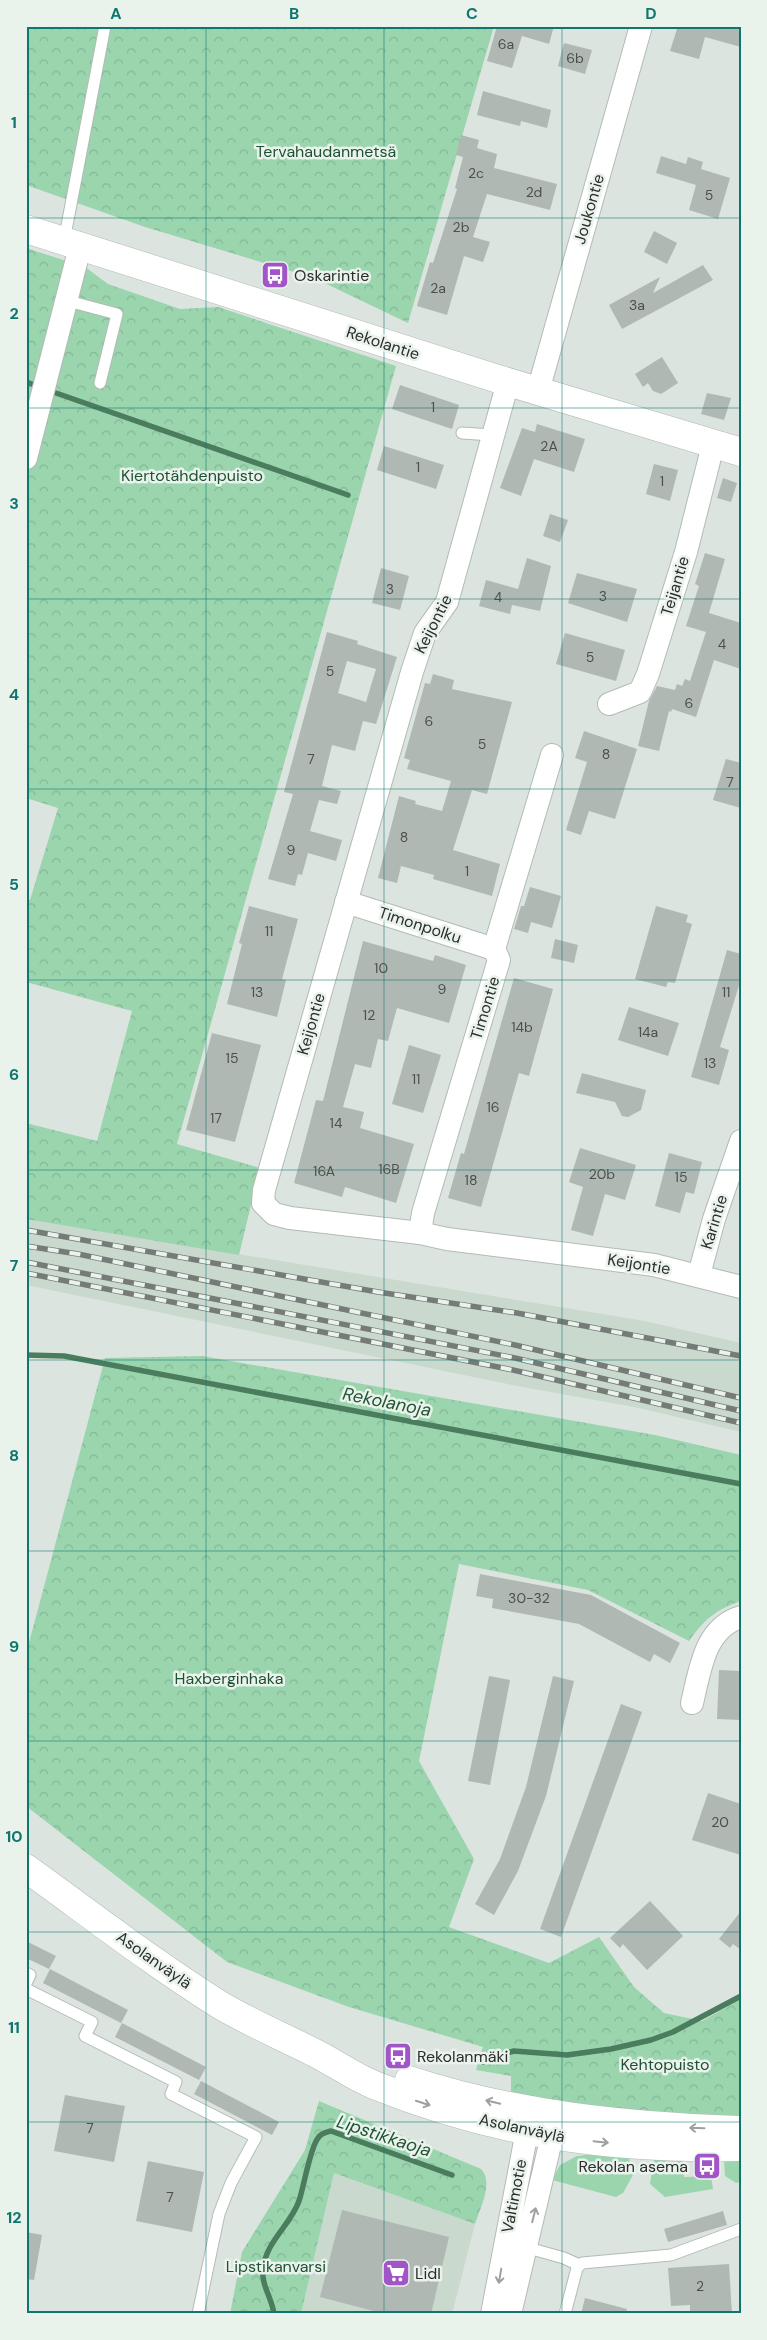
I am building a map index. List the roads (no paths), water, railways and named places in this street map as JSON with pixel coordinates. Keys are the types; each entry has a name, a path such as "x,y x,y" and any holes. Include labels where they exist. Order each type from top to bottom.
{"main road":[{"name":"Rekolantie","path":"26,229 538,392 741,452"},
{"name":"Asolanväylä","path":"26,1868 162,1966 220,2005 316,2053 371,2084 483,2122 540,2126 741,2130"},
{"name":"Asolanväylä","path":"540,2126 676,2148 741,2147"}],"street":[{"name":"Joukontie","path":"538,392 641,26"},
{"path":"26,458 68,301 72,244"},
{"name":"Keijontie","path":"508,382 447,602 425,634 420,647 266,1181 263,1203 274,1214 290,1218 420,1233 447,1239 654,1265 741,1287"},
{"name":"Teijantie","path":"609,704 640,692 648,674 686,552 713,445"},
{"name":"Timontie","path":"420,1233 423,1214 499,960 494,949 552,755"},
{"name":"Timonpolku","path":"346,902 494,949"},
{"name":"Karintie","path":"699,1275 714,1220 741,1141"},
{"path":"692,1704 703,1658 709,1643 718,1630 729,1621 741,1617"},
{"name":"Valtimotie","path":"510,2314 516,2245 540,2126"},
{"name":"Valtimotie","path":"492,2314 516,2245"}],"lane":[{"path":"72,244 105,26"},
{"path":"68,301 117,314 100,382"},
{"path":"462,433 492,436"},
{"path":"26,1973 30,1975 26,1982"},
{"path":"26,1990 92,2022 85,2036 176,2082 170,2094 256,2137 231,2183 219,2214 198,2314"},
{"path":"516,2245 564,2258 579,2265 670,2255 741,2230"},
{"path":"565,2314 579,2265"}],"waterway":[{"path":"26,382 38,386"},
{"path":"56,393 348,495"},
{"name":"Rekolanoja","path":"26,1355 64,1356 741,1484"},
{"path":"483,2062 492,2057 514,2051 567,2055 611,2049 651,2040 673,2032 741,1996"},
{"name":"Lipstikkaoja","path":"274,2314 263,2275 265,2259 273,2242 295,2210 312,2150 321,2135 331,2131 452,2175"}],"railway":[{"path":"26,1230 378,1292 517,1313 741,1356"},
{"path":"26,1246 78,1254 515,1345 741,1398"},
{"path":"26,1262 515,1358 741,1411"},
{"path":"26,1273 513,1370 741,1423"}],"place":[{"name":"Oskarintie","path":"275,275"},
{"name":"Rekolanmäki","path":"398,2056"},
{"name":"Rekolan asema","path":"707,2166"},
{"name":"Lidl","path":"396,2273"}],"park label":[{"name":"Tervahaudanmetsä","path":"326,151"},
{"name":"Kiertotähdenpuisto","path":"192,475"},
{"name":"Haxberginhaka","path":"229,1678"},
{"name":"Kehtopuisto","path":"665,2064"},
{"name":"Lipstikanvarsi","path":"276,2266"}]}
